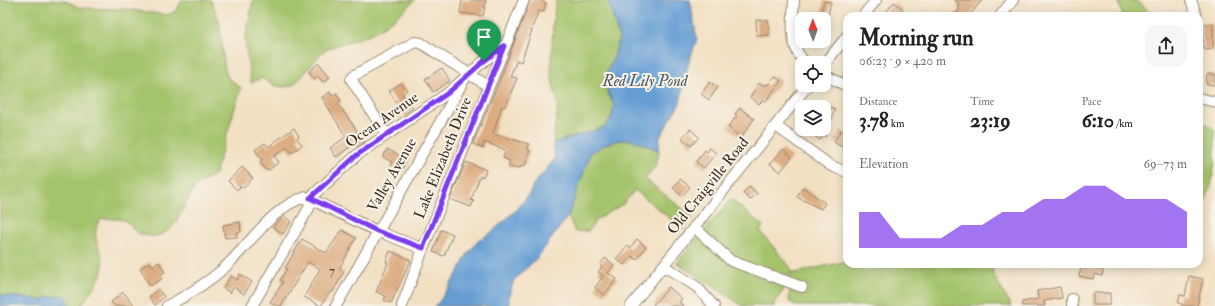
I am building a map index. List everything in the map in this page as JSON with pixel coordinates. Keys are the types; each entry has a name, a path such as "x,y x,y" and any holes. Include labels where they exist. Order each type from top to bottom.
{"street":[{"name":"Lake Elizabeth Drive","path":"402,306 423,248 504,46 516,24 524,0"},
{"path":"794,0 795,44 797,53 800,56"},
{"path":"866,12 876,0"},
{"path":"1003,12 1013,0"},
{"path":"1191,0 1195,12"},
{"path":"831,56 843,41"},
{"path":"386,134 350,79 352,76 418,42 467,78 488,86"},
{"name":"Ocean Avenue","path":"167,306 177,303 222,270 280,210 296,200 306,197 310,198 353,158 442,97 467,78 484,61 504,46"},
{"name":"Valley Avenue","path":"336,306 377,231 467,78"},
{"path":"831,78 843,84"},
{"name":"Old Craigville Road","path":"631,306 803,92"},
{"path":"1203,99 1215,102"},
{"path":"776,126 831,166 843,170"},
{"path":"252,306 309,208 310,198 377,231 423,248"},
{"path":"694,228 731,261 802,287"},
{"path":"664,266 692,283 714,306"}],"green space":[{"path":"0,0 63,0 81,8 126,9 167,15 176,11 182,0 211,0 219,20 225,70 228,78 241,88 215,174 194,189 177,219 167,232 160,235 144,235 136,231 123,220 101,219 97,225 96,236 103,264 101,276 82,306 70,306 67,298 59,296 43,300 0,295"},
{"path":"253,0 415,0 397,16 371,34 327,49 319,56 298,81 289,86 281,87 271,84 262,78 251,83 245,39"},
{"path":"556,0 606,0 609,4 619,38 615,54 605,77 608,93 614,105 612,116 605,127 553,143 558,104 551,75 553,23"},
{"path":"1120,0 1138,2 1145,7 1147,12 1122,12 1119,4"},
{"path":"1203,122 1215,130 1215,161 1211,185 1203,208"},
{"path":"633,139 659,151 657,164 645,179 693,217 683,229 635,190 623,204 596,220 589,231 575,232 568,216 591,152 610,141"},
{"path":"731,199 763,226 760,231 791,268 783,291 773,304 776,306 743,306 677,263"},
{"path":"843,262 843,268 992,268 993,274 1011,306 795,306 789,301 791,271 795,273"}],"water":[{"name":"Red Lily Pond","path":"606,0 690,0 697,39 687,68 680,103 660,137 659,151 640,143 625,140 610,143 591,152 568,216 537,258 514,280 509,295 509,306 434,306 439,302 467,255 478,241 492,232 516,210 529,195 533,185 555,159 553,143 605,127 612,116 614,105 608,93 605,77 615,54 619,38 609,4"},
{"path":"0,295 43,300 49,296 53,297 64,295 70,306 0,306"}],"building":[{"path":"462,0 486,0 483,16 460,13"},
{"path":"530,0 538,0 546,3 543,12 539,11 531,30 521,62 517,60 510,76 517,78 505,107 502,106 493,134 529,144 527,149 530,150 525,166 522,165 520,168 515,168 508,166 510,161 503,158 506,150 484,142 483,148 473,144 503,72"},
{"path":"954,0 982,0 972,12 957,12 960,9 957,6 959,4"},
{"path":"824,1 831,2 829,12 822,12"},
{"path":"894,2 903,9 900,12 886,12"},
{"path":"756,20 768,20 769,35 757,36"},
{"path":"1203,24 1213,24 1213,49 1205,50"},
{"path":"319,63 330,77 323,82 318,76 315,79 309,71"},
{"path":"442,68 450,81 433,92 425,79"},
{"path":"1207,74 1215,74 1215,85 1206,84"},
{"path":"775,76 781,81 765,102 763,100 759,104 750,97 759,83 764,86 766,84 768,85"},
{"path":"710,82 718,87 709,100 701,94"},
{"path":"401,83 407,90 402,94 413,108 404,114 389,91"},
{"path":"330,92 332,96 336,93 341,101 338,104 365,142 357,147 354,144 336,157 330,148 346,137 322,97"},
{"path":"740,108 754,119 741,138 728,127 737,116 735,114"},
{"path":"831,108 835,109 831,120"},
{"path":"294,128 299,136 297,138 302,145 292,153 287,147 274,156 279,162 269,170 266,170 260,162 262,159 255,150 265,143 268,147"},
{"path":"690,129 699,137 691,146 682,138"},
{"path":"841,130 843,131 843,148 834,142"},
{"path":"815,136 823,136 820,140"},
{"path":"710,148 716,153 704,168 696,162 705,150 707,152"},
{"path":"387,149 407,159 402,170 391,165 392,162 383,157"},
{"path":"783,149 792,157 780,172 770,164"},
{"path":"466,162 486,170 483,177 480,176 471,200 474,201 471,207 450,199"},
{"path":"242,167 253,178 243,188 241,186 237,190 228,181"},
{"path":"680,179 690,187 682,196 673,188"},
{"path":"750,186 757,194 750,200 743,193"},
{"path":"803,187 825,203 821,209 797,197"},
{"path":"284,216 291,222 283,234 273,227"},
{"path":"240,222 241,232 236,233 237,237 225,238 223,225"},
{"path":"342,230 356,238 339,269 344,272 332,293 330,292 321,306 304,297 320,269 308,262 281,306 276,306 270,302 283,282 280,280 287,269 285,268 302,239 326,253"},
{"path":"441,230 453,234 444,256 433,252"},
{"path":"637,239 646,247 636,260 632,256 624,265 616,259 627,246 630,248"},
{"path":"390,251 411,260 391,303 384,300 386,296 376,292 388,263 386,262"},
{"path":"605,258 614,265 608,273 617,279 604,295 595,288 603,276 598,272 602,267 600,265"},
{"path":"150,262 152,266 159,262 165,272 160,275 162,279 150,286 140,268"},
{"path":"1081,268 1103,268 1102,276 1095,274 1093,279 1079,276"},
{"path":"240,274 252,282 244,294 234,287 230,293 223,288 231,276 237,280"},
{"path":"1189,276 1203,279 1197,306 1182,306 1182,304 1178,303 1180,295 1185,296"},
{"path":"669,287 682,299 679,302 684,306 652,306"},
{"path":"1060,287 1062,298 1044,301 1045,306 1022,306 1022,302 1038,299 1037,291"},
{"path":"158,289 164,297 155,305 149,297"},
{"path":"123,292 135,306 115,306 111,302"},
{"path":"1093,293 1110,293 1110,305 1093,305"}],"route":[{"path":"504,46 423,248 377,231 310,198 353,158 386,134 436,102 464,80 484,61 504,46"}]}
